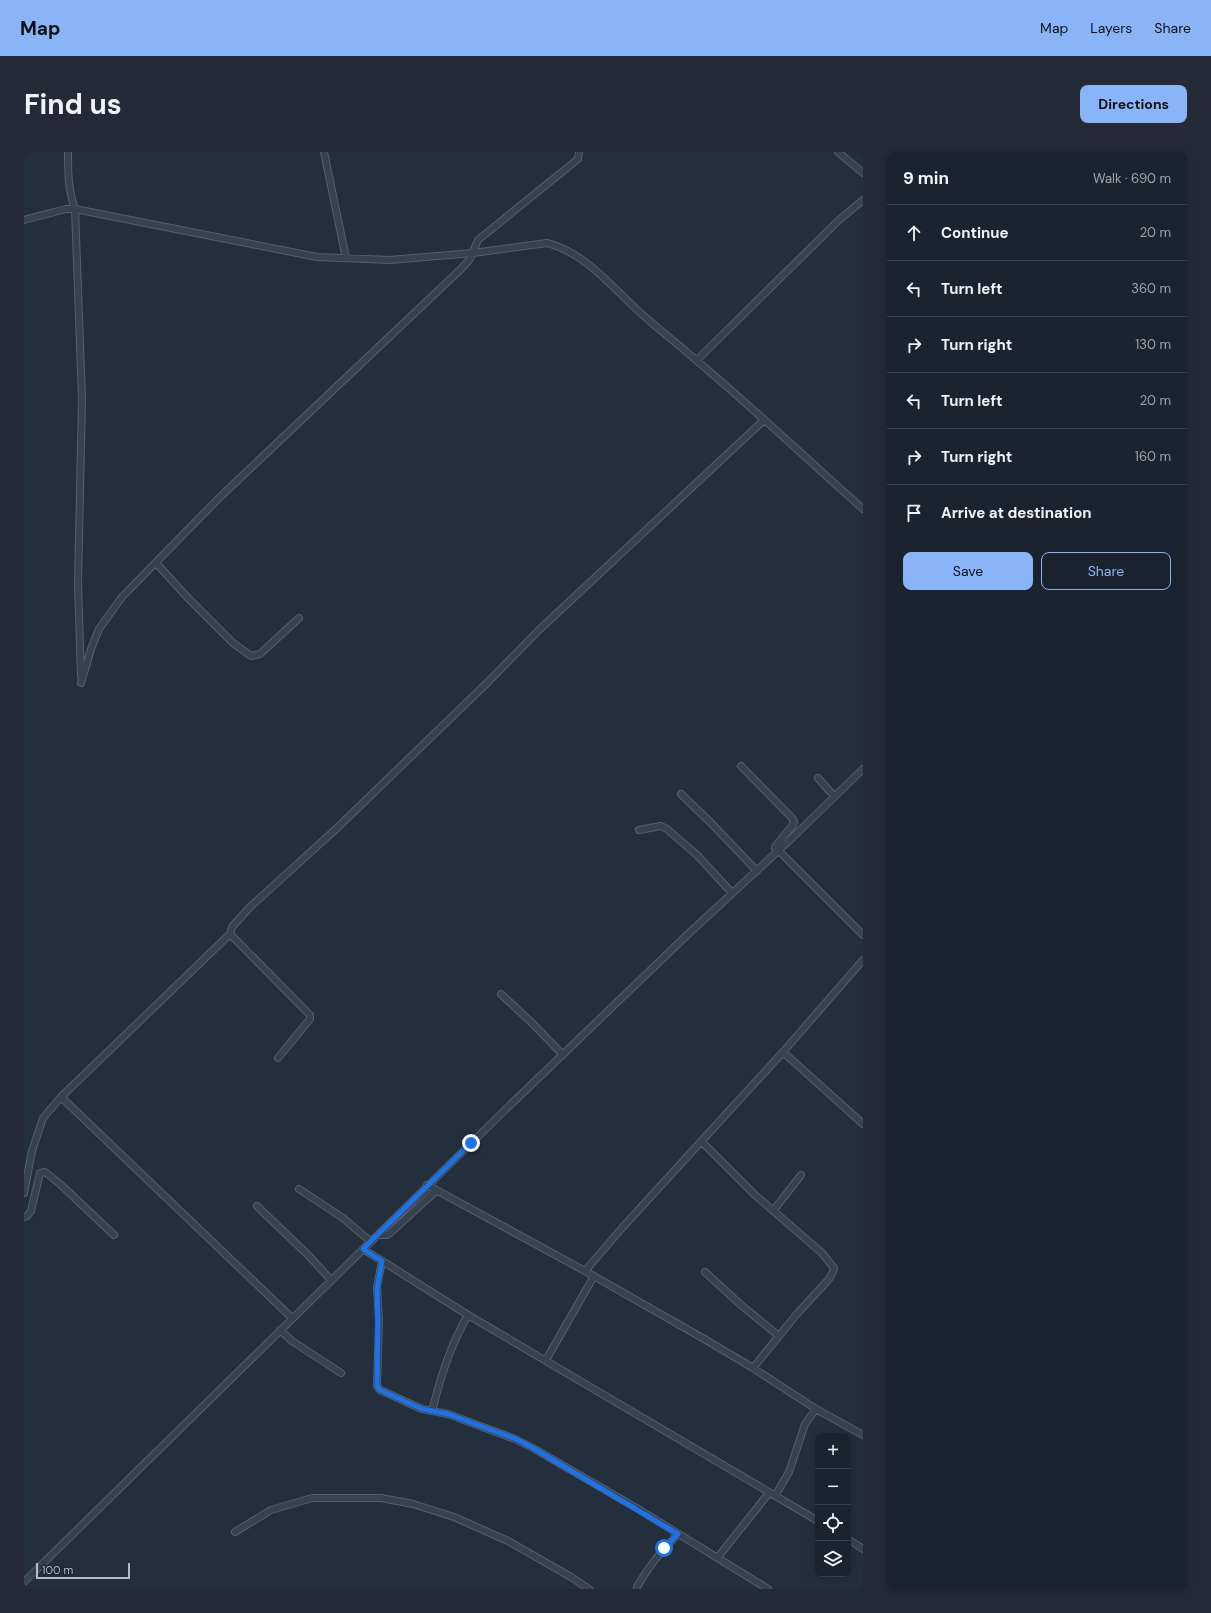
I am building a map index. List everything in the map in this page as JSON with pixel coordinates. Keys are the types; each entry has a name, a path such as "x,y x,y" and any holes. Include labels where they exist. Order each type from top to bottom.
{"street":[{"path":"68,152 68,182 75,209 82,399 78,584 81,683 91,649 99,629 122,597 219,498 461,269 473,253 474,246 478,240 578,159 579,152"},
{"path":"324,152 346,258"},
{"path":"838,152 845,155 863,173"},
{"path":"697,360 839,220 863,200"},
{"path":"24,220 66,209 75,209 317,257 390,260 473,253 547,243 556,245 591,267 645,317 697,360 863,509"},
{"path":"24,1193 32,1151 43,1118 61,1096 230,934 232,927 250,907 330,834 488,682 539,630 764,420"},
{"path":"156,563 188,598 233,643 251,656 260,654 299,618"},
{"path":"741,766 792,818 794,822 775,847 777,852 863,935"},
{"path":"24,1582 330,1280 371,1242 427,1185 685,937 777,852 863,769"},
{"path":"818,778 834,796"},
{"path":"681,794 711,823 756,871"},
{"path":"639,830 661,826 668,829 698,856 732,893"},
{"path":"230,934 310,1015 306,1024 278,1058"},
{"path":"585,1271 622,1228 783,1052 863,960"},
{"path":"501,994 563,1055"},
{"path":"783,1052 863,1124"},
{"path":"61,1096 292,1318"},
{"path":"702,1142 755,1195 822,1253 834,1268 829,1278 753,1368"},
{"path":"24,1217 31,1211 40,1173 45,1172 60,1184 114,1235"},
{"path":"773,1211 802,1175"},
{"path":"427,1185 585,1271 706,1340 753,1368 816,1410 863,1435"},
{"path":"299,1189 343,1218 371,1242"},
{"path":"378,1235 387,1235 390,1233 436,1190"},
{"path":"257,1206 309,1256 330,1280"},
{"path":"363,1249 468,1315 815,1519"},
{"path":"382,1261 377,1288 377,1386 380,1390 422,1409 448,1414 521,1442 678,1534 768,1589"},
{"path":"705,1272 741,1305 780,1336"},
{"path":"546,1360 594,1276"},
{"path":"432,1411 444,1366 456,1336 468,1315"},
{"path":"280,1330 292,1341 341,1373"},
{"path":"718,1558 789,1472 805,1424 816,1410"},
{"path":"235,1532 271,1510 312,1498 381,1498 413,1504 454,1516 508,1541 589,1589"},
{"path":"637,1587 654,1560 678,1534"},
{"path":"850,1541 863,1548"}],"route":[{"path":"471,1143 363,1249 382,1261 377,1288 377,1386 380,1390 387,1394 422,1409 448,1414 516,1439 533,1448 678,1534 664,1548"}]}
